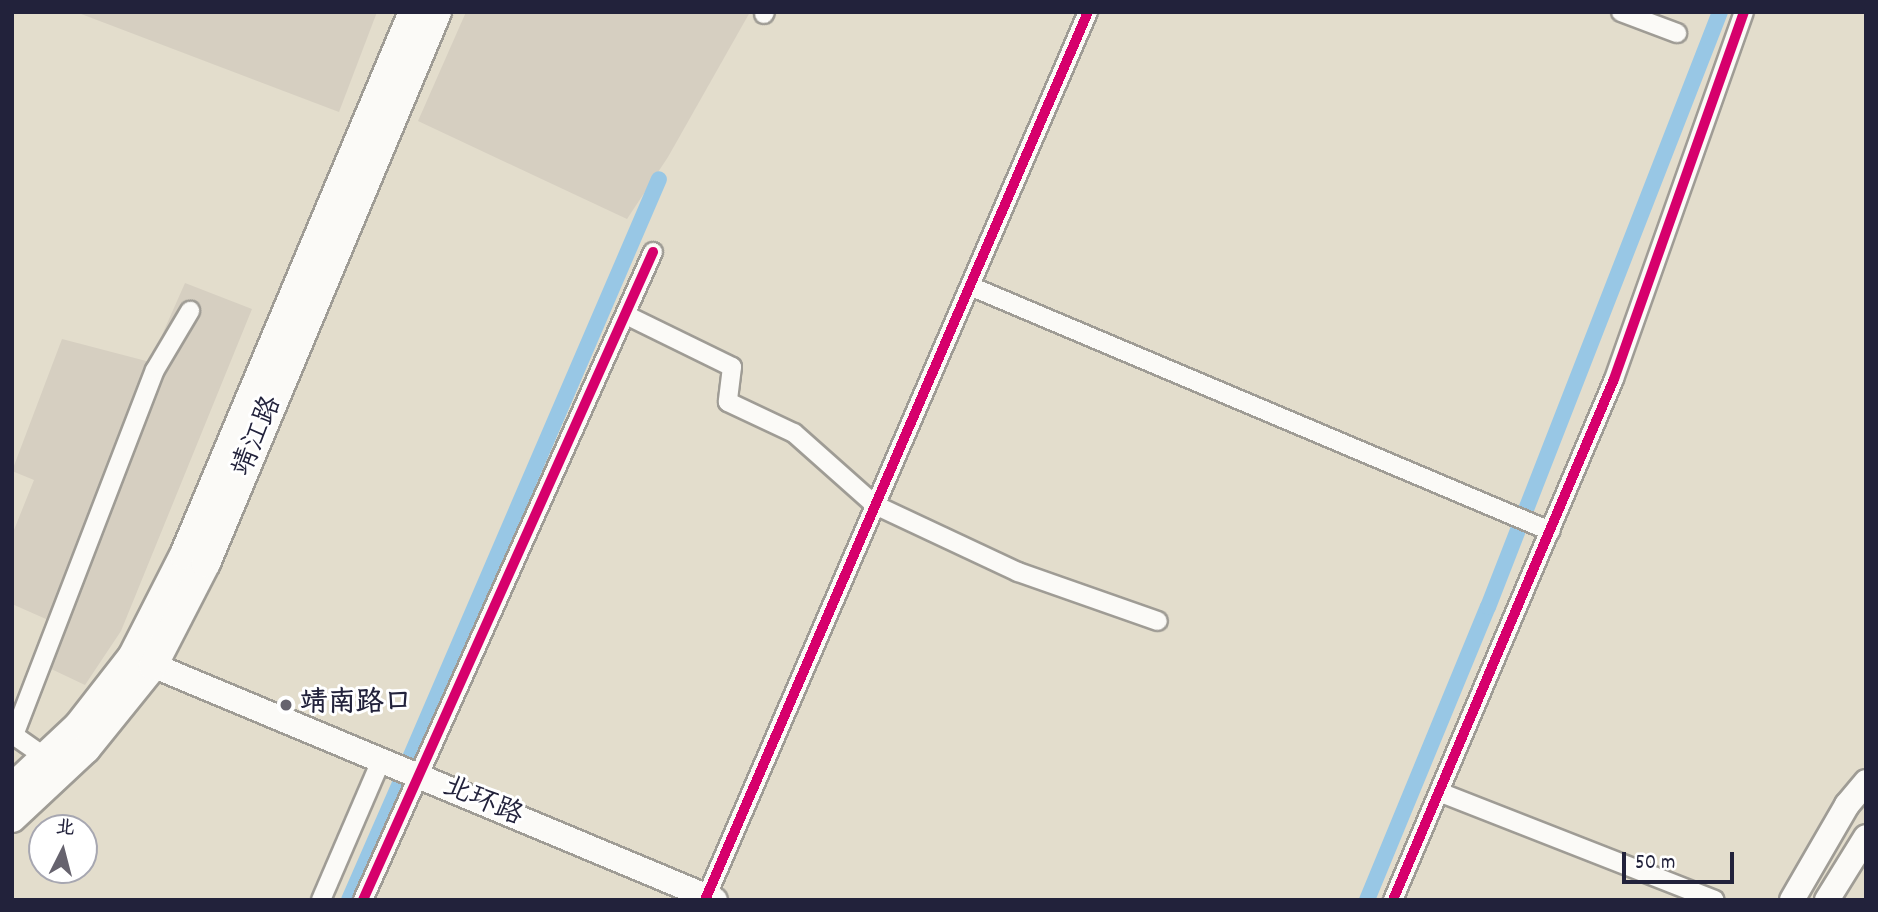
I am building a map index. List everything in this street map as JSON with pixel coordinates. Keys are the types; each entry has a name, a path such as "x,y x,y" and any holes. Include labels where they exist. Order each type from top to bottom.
{"main road":[{"name":"靖江路","path":"12,788 143,661 184,555 413,12"},
{"name":"靖江路","path":"12,818 86,749 206,563 437,12"},
{"name":"北环路","path":"143,661 709,898"},
{"path":"1791,900 1847,805 1866,782"},
{"path":"1827,900 1866,837"}],"street":[{"path":"709,898 1088,12"},
{"path":"1621,12 1676,33"},
{"path":"1393,900 1614,379 1744,12"},
{"path":"363,900 653,252"},
{"path":"970,286 1549,531"},
{"path":"45,757 13,734 155,370 190,311"},
{"path":"626,315 732,367 728,402 794,433 875,505 1018,572 1158,621"},
{"path":"321,900 381,761"},
{"path":"1439,792 1715,900"}],"shaded area":[{"path":"76,12 377,12 339,112"},
{"path":"466,12 750,12 668,157 627,219 418,121"},
{"path":"185,283 252,309 121,631 85,685 47,667 64,627 12,604 12,535 34,480 12,471 62,339 150,362"}],"waterway":[{"path":"1367,900 1488,607 1720,12"},
{"path":"410,758 659,179"},
{"path":"349,900 400,783"}],"cycle path":[{"path":"705,900 1088,12"},
{"path":"1393,900 1614,379 1744,12"},
{"path":"363,900 653,252"}],"place":[{"name":"靖南路口","path":"286,705"}]}
